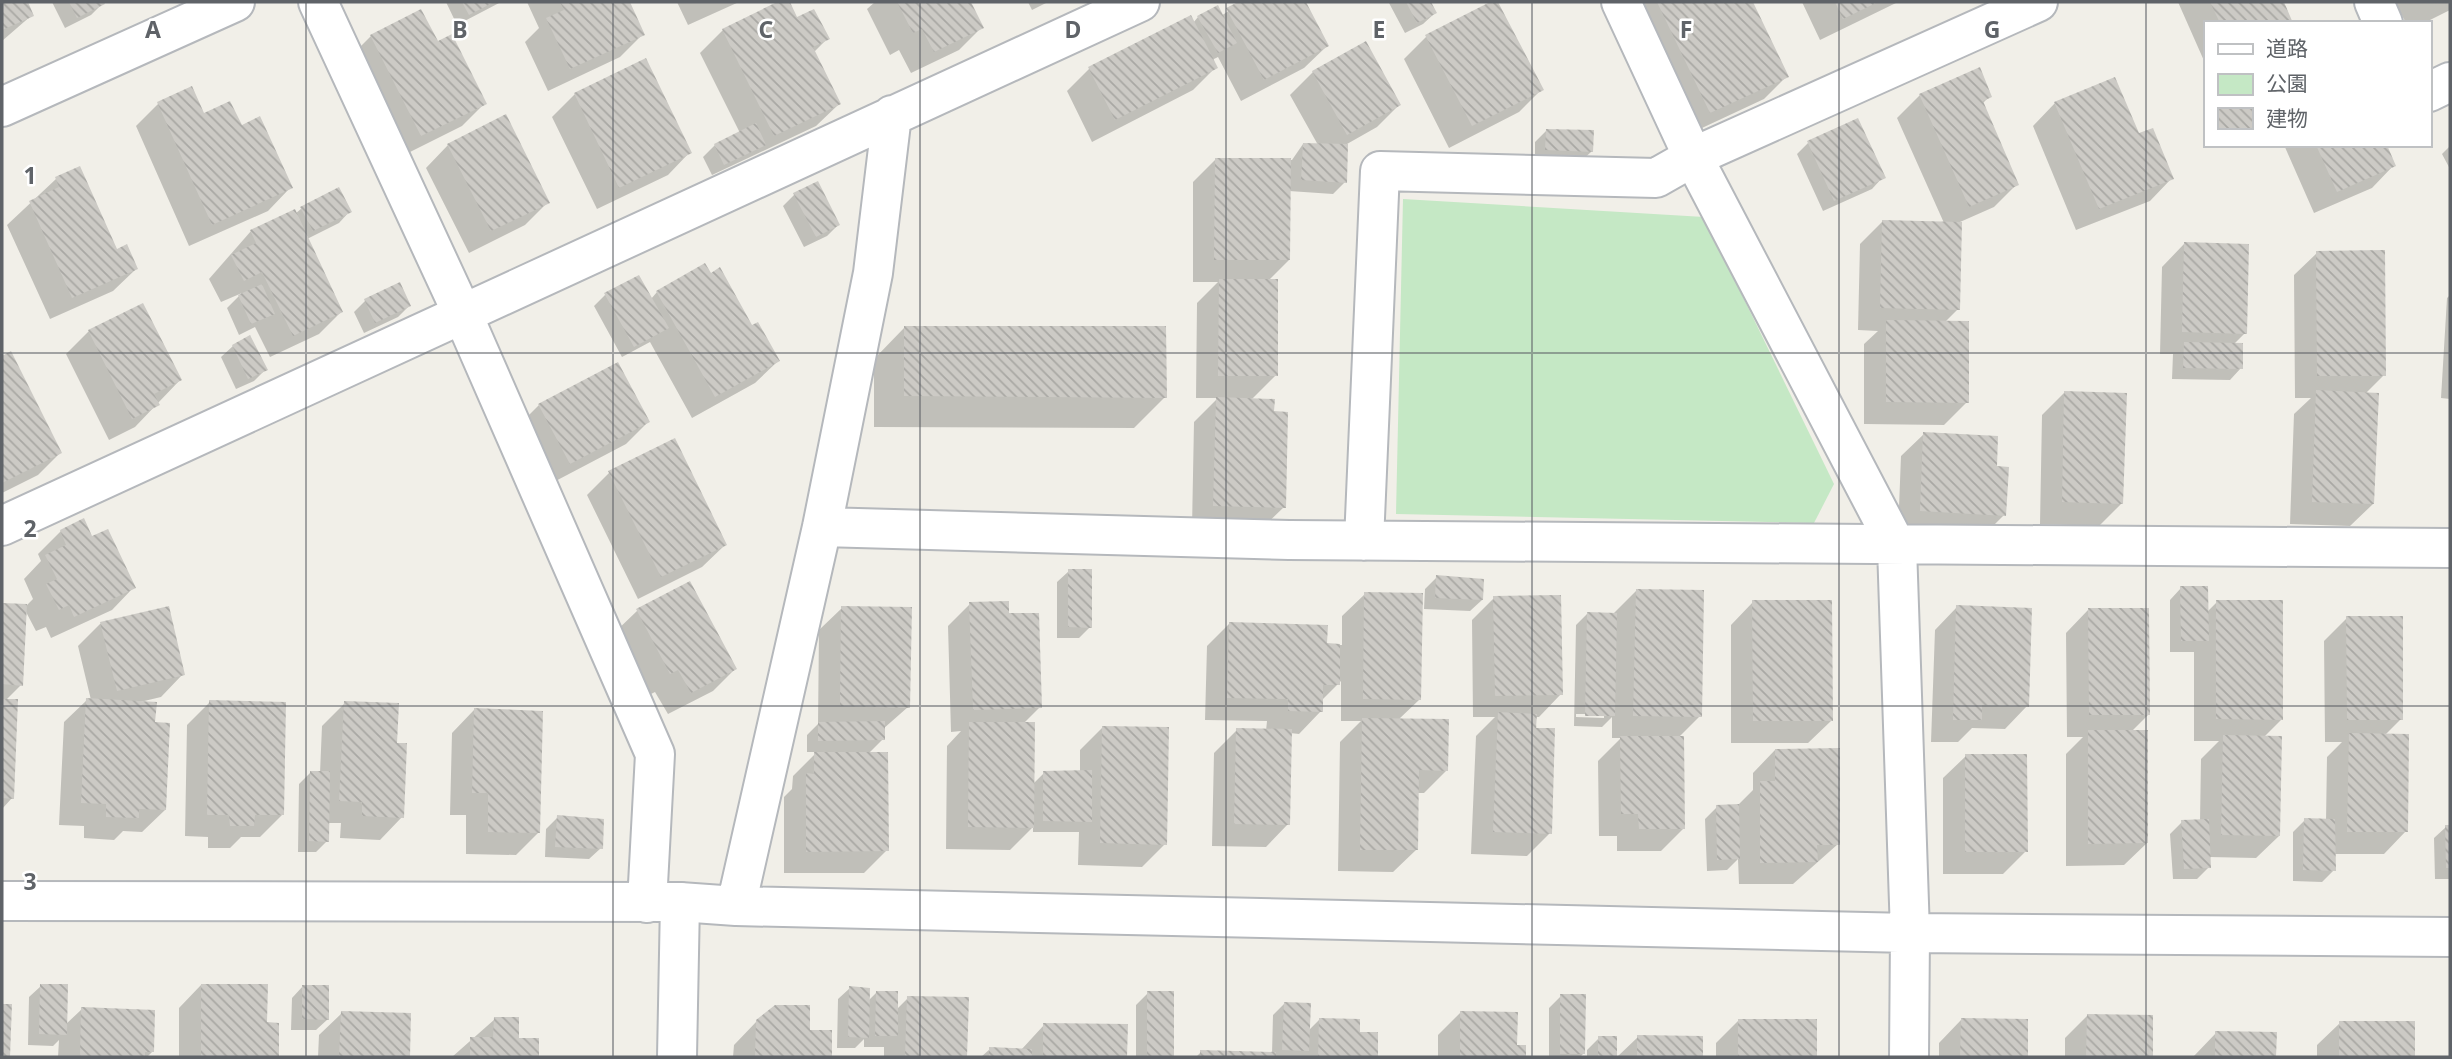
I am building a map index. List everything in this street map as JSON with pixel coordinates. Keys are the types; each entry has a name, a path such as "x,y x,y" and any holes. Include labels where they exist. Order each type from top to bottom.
{"street":[{"path":"2,107 234,2"},
{"path":"318,2 463,315 655,754 677,1057"},
{"path":"2,526 1140,2"},
{"path":"1621,2 1693,158 1897,547 1910,933 1909,1057"},
{"path":"1364,541 1380,171 1656,178 1693,158 2038,2"},
{"path":"2374,2 2382,21"},
{"path":"2431,91 2450,82"},
{"path":"736,906 822,527 873,273 892,115"},
{"path":"822,527 1364,541 1897,547 2450,548"},
{"path":"2,901 664,903 1910,933 2450,937"}],"green space":[{"path":"1403,199 1704,217 1834,484 1814,523 1396,514"}],"building":[{"path":"2,2 28,2 34,16 2,30"},
{"path":"69,2 104,2 105,4 77,18"},
{"path":"462,2 494,2 469,15"},
{"path":"560,2 630,2 645,35 570,69 546,18 564,10"},
{"path":"777,2 790,2 797,17 814,9 830,39 813,47 841,104 774,136 722,29"},
{"path":"897,2 971,2 984,28 934,52 922,29 913,33"},
{"path":"1238,2 1306,2 1329,46 1264,80 1226,8"},
{"path":"1406,2 1431,2 1437,13 1417,23"},
{"path":"1490,2 1498,2 1544,90 1472,126 1425,35"},
{"path":"1657,2 1753,2 1789,77 1710,113"},
{"path":"1835,2 1878,2 1843,19"},
{"path":"2210,2 2284,2 2292,21 2219,21"},
{"path":"1218,5 1237,43 1218,53 1197,16"},
{"path":"421,9 438,41 452,34 487,104 421,136 370,35"},
{"path":"1191,15 1218,68 1115,120 1088,67"},
{"path":"1366,41 1401,105 1347,135 1312,71"},
{"path":"646,58 692,153 619,188 574,93"},
{"path":"1980,67 1992,97 1983,101 2019,185 1969,207 1919,94"},
{"path":"2115,77 2139,133 2153,128 2174,179 2099,209 2054,102"},
{"path":"192,86 204,113 230,101 242,125 260,116 293,188 212,225 157,102"},
{"path":"506,114 550,203 491,231 447,144"},
{"path":"1858,118 1886,178 1834,201 1807,141"},
{"path":"756,123 766,145 724,165 714,144"},
{"path":"1546,129 1594,130 1593,152 1545,150"},
{"path":"1303,143 1348,144 1347,183 1301,180"},
{"path":"2317,147 2388,147 2396,166 2337,192"},
{"path":"1215,158 1291,158 1290,260 1214,260"},
{"path":"80,166 117,249 127,244 138,269 72,298 29,201 59,187 55,177"},
{"path":"818,181 840,225 816,237 793,193"},
{"path":"339,187 352,212 313,231 300,207"},
{"path":"295,209 343,312 293,336 262,272 244,281 231,255 256,243 250,230"},
{"path":"1882,220 1962,222 1960,310 1880,308"},
{"path":"2184,242 2249,244 2247,334 2182,332"},
{"path":"2385,250 2386,376 2317,376 2316,251"},
{"path":"705,263 711,273 720,267 752,325 758,322 780,361 715,397 656,291"},
{"path":"639,275 669,328 634,347 604,293"},
{"path":"1219,279 1278,279 1278,376 1218,376"},
{"path":"400,282 411,306 375,323 364,299"},
{"path":"262,284 275,314 251,324 238,295"},
{"path":"143,303 182,380 154,394 160,405 132,419 88,330"},
{"path":"1886,320 1969,321 1969,403 1886,402"},
{"path":"904,326 1166,326 1167,398 904,396"},
{"path":"250,335 268,370 248,379 232,345"},
{"path":"2184,342 2243,343 2243,369 2183,368"},
{"path":"11,351 62,453 2,483 2,356"},
{"path":"618,362 650,422 570,464 538,404"},
{"path":"2316,390 2379,393 2374,504 2312,502"},
{"path":"2064,391 2127,393 2123,504 2062,502"},
{"path":"1216,397 1275,399 1274,411 1288,412 1286,508 1213,506"},
{"path":"1923,432 1998,436 1997,466 2009,467 2006,516 1920,511"},
{"path":"675,438 727,545 661,577 608,471"},
{"path":"84,518 92,536 108,529 136,588 74,617 69,605 59,610 46,584 57,579 45,555 66,545 60,530"},
{"path":"1068,569 1092,569 1092,628 1068,627"},
{"path":"1436,575 1484,579 1483,600 1435,598"},
{"path":"690,581 737,669 691,693 678,670 670,674 636,609"},
{"path":"2180,586 2208,586 2209,641 2181,641"},
{"path":"1636,589 1704,590 1702,717 1633,716"},
{"path":"1364,592 1423,593 1421,700 1363,699"},
{"path":"1561,595 1563,695 1495,696 1493,596"},
{"path":"1752,600 1832,600 1833,721 1753,721"},
{"path":"2216,600 2283,600 2283,720 2216,719"},
{"path":"1009,601 1009,613 1039,613 1042,708 973,710 969,602"},
{"path":"2,603 27,604 23,686 2,684"},
{"path":"1956,605 2032,608 2029,707 1982,705 1982,720 1953,720"},
{"path":"169,606 185,675 117,691 100,622"},
{"path":"841,606 912,607 910,708 840,706"},
{"path":"2088,608 2149,608 2150,715 2089,715"},
{"path":"1587,612 1617,613 1615,716 1585,716"},
{"path":"2346,616 2403,616 2403,720 2347,720"},
{"path":"1229,622 1328,625 1327,643 1340,644 1340,685 1323,685 1323,712 1288,711 1288,699 1227,698"},
{"path":"86,698 157,702 155,722 170,723 166,810 139,809 139,818 106,817 106,804 81,803"},
{"path":"2,699 18,699 14,799 2,798"},
{"path":"209,700 286,702 284,815 255,815 254,826 230,826 229,815 207,815"},
{"path":"344,701 399,703 397,743 407,743 404,818 362,816 362,802 339,801"},
{"path":"474,708 543,711 540,833 488,832 488,793 472,793"},
{"path":"1498,712 1537,714 1536,728 1555,728 1552,834 1493,832"},
{"path":"1362,718 1449,719 1448,771 1419,770 1418,850 1360,850"},
{"path":"885,721 885,740 818,741 818,722"},
{"path":"969,722 1035,722 1034,828 968,827"},
{"path":"1102,726 1169,727 1167,845 1100,843"},
{"path":"1236,728 1292,729 1290,825 1234,824"},
{"path":"2088,730 2148,730 2148,843 2088,844"},
{"path":"2349,733 2409,734 2408,832 2347,832"},
{"path":"2223,735 2282,736 2280,836 2221,835"},
{"path":"1620,736 1684,736 1685,829 1639,829 1638,814 1621,814"},
{"path":"1840,748 1840,845 1817,845 1818,862 1760,863 1760,781 1775,781 1775,749"},
{"path":"814,752 888,752 889,851 806,852 806,773 814,774"},
{"path":"1965,754 2027,754 2028,852 1965,852"},
{"path":"1092,770 1092,822 1043,821 1043,771"},
{"path":"310,771 330,771 329,842 309,841"},
{"path":"1739,804 1740,859 1717,860 1716,805"},
{"path":"557,815 604,819 603,849 555,847"},
{"path":"2304,818 2335,819 2336,871 2303,870"},
{"path":"2209,819 2211,868 2184,869 2181,820"},
{"path":"2445,825 2450,825 2450,868 2446,868"},
{"path":"40,984 68,984 67,1035 39,1034"},
{"path":"201,984 268,984 267,1022 279,1023 279,1057 201,1057"},
{"path":"302,985 329,985 329,1020 302,1019"},
{"path":"849,986 870,988 869,1038 848,1037"},
{"path":"876,991 898,991 898,1036 875,1036"},
{"path":"1147,991 1174,991 1174,1057 1147,1057"},
{"path":"1560,994 1586,994 1585,1054 1560,1054"},
{"path":"907,996 969,997 967,1057 905,1057"},
{"path":"1284,1002 1311,1003 1309,1051 1282,1050"},
{"path":"2,1004 12,1004 10,1057 2,1057"},
{"path":"775,1005 810,1005 810,1030 832,1030 832,1057 755,1057 756,1020"},
{"path":"81,1007 155,1010 154,1052 145,1052 145,1057 80,1057"},
{"path":"341,1011 411,1013 410,1057 339,1057"},
{"path":"1460,1011 1518,1012 1517,1045 1526,1045 1526,1057 1460,1057"},
{"path":"2087,1014 2153,1015 2153,1057 2086,1057"},
{"path":"494,1017 519,1017 519,1038 539,1038 539,1057 470,1057 470,1037 493,1037"},
{"path":"1319,1018 1360,1019 1360,1032 1378,1032 1378,1057 1318,1057"},
{"path":"1961,1018 2028,1019 2028,1057 1960,1057"},
{"path":"1738,1019 1817,1019 1817,1057 1738,1057"},
{"path":"2339,1021 2415,1021 2415,1057 2339,1057"},
{"path":"1043,1023 1128,1024 1127,1057 1043,1057"},
{"path":"2215,1031 2277,1032 2276,1057 2215,1057"},
{"path":"1637,1035 1703,1036 1703,1057 1637,1057"},
{"path":"1598,1036 1617,1036 1617,1057 1598,1057"},
{"path":"989,1047 1032,1049 1032,1057 989,1057"},
{"path":"1200,1050 1276,1052 1276,1057 1200,1057"}]}
